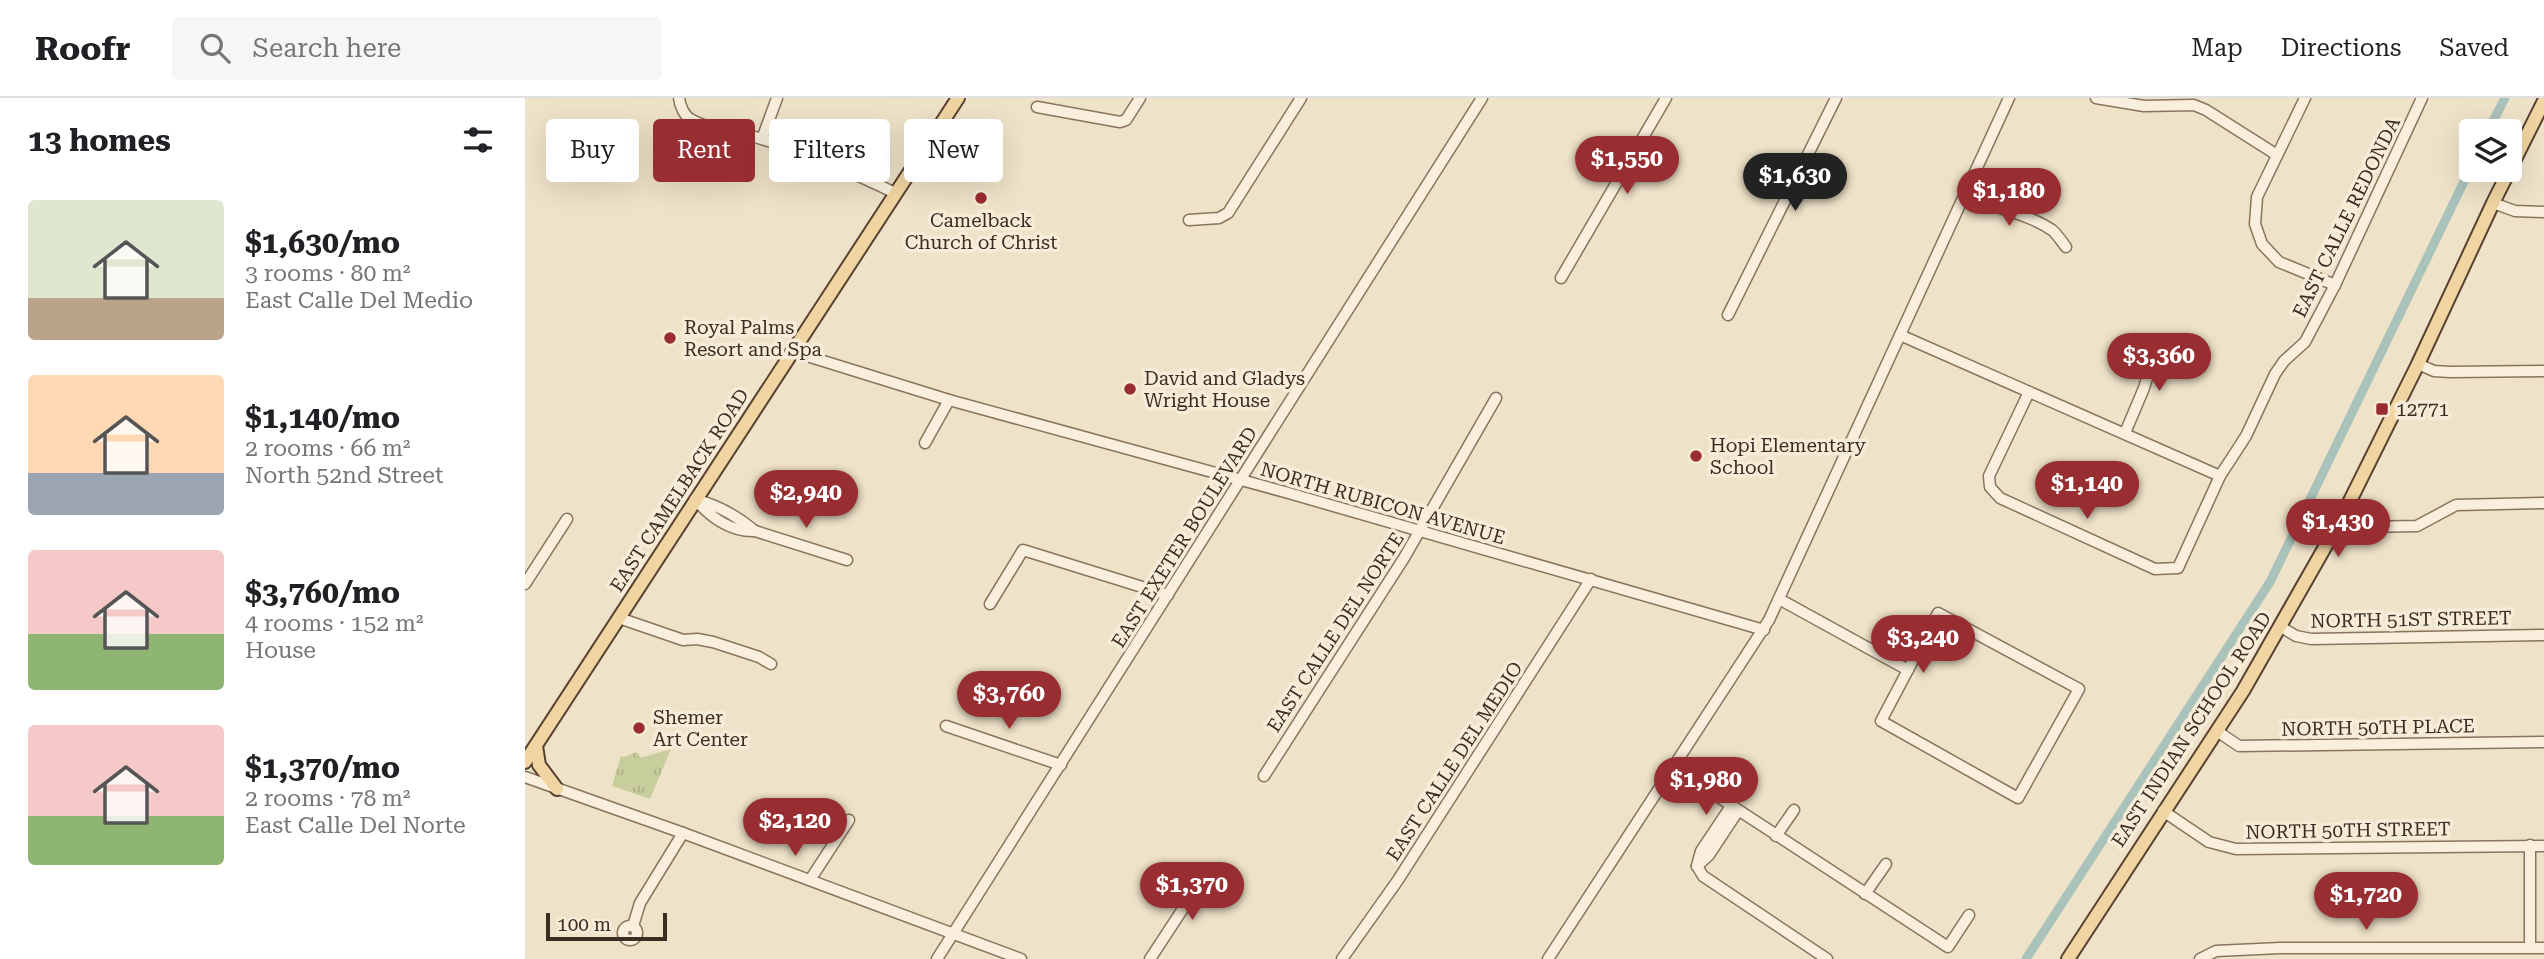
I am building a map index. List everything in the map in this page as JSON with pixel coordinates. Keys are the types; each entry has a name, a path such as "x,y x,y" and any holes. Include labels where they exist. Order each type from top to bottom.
{"main road":[{"name":"EAST CAMELBACK ROAD","path":"525,762 957,98"},
{"name":"EAST INDIAN SCHOOL ROAD","path":"2068,959 2162,811 2217,731 2281,626 2341,519 2544,101"},
{"path":"536,746 539,765 557,789"}],"street":[{"path":"679,98 680,106 688,119 762,139 833,163 895,192"},
{"path":"762,139 777,98"},
{"path":"1037,107 1123,122 1140,98"},
{"path":"1189,220 1219,218 1228,213 1301,98"},
{"name":"EAST EXETER BOULEVARD","path":"937,959 1482,98"},
{"path":"1561,278 1666,98"},
{"path":"1728,315 1836,98"},
{"path":"1548,959 1763,630 2009,98"},
{"path":"2096,98 2144,106 2194,106 2206,110 2277,155"},
{"path":"2305,98 2257,197 2255,224 2262,244 2279,262 2335,285"},
{"name":"EAST CALLE REDONDA","path":"2029,392 1989,476 1990,487 2000,498 2155,569 2178,568 2220,476 2246,436 2275,374 2284,360 2305,342 2335,285 2420,99"},
{"path":"1965,195 2052,231 2066,247"},
{"path":"2493,203 2515,211 2544,212"},
{"path":"1900,335 2220,476"},
{"path":"2125,433 2144,388 2158,341"},
{"name":"NORTH RUBICON AVENUE","path":"791,351 949,400 1241,480 1763,630"},
{"path":"2418,364 2434,371 2451,372 2544,371"},
{"name":"EAST CALLE DEL NORTE","path":"1264,776 1420,532 1496,398"},
{"path":"925,443 949,400"},
{"path":"695,499 711,503 730,520 755,531 847,560"},
{"path":"2341,519 2361,527 2417,526 2456,505 2544,503"},
{"path":"525,584 567,519"},
{"path":"989,604 1023,550 1168,595"},
{"name":"EAST CALLE DEL MEDIO","path":"1342,959 1398,880 1591,579"},
{"path":"1779,598 1908,670"},
{"path":"1938,613 2078,689 2018,798 1881,722 1908,670 1938,613"},
{"path":"619,618 683,640 713,642 759,657 771,664"},
{"name":"NORTH 51ST STREET","path":"2281,626 2296,636 2311,639 2544,635"},
{"path":"946,726 1061,765"},
{"name":"NORTH 50TH PLACE","path":"2217,731 2239,746 2544,743"},
{"path":"1674,768 1948,947 1969,915"},
{"path":"525,777 1021,959"},
{"path":"1735,808 1717,835 1701,851 1697,866 1703,876 1828,959"},
{"path":"1776,836 1794,810"},
{"name":"NORTH 50TH STREET","path":"2162,811 2209,842 2236,849 2544,846"},
{"path":"810,880 849,820"},
{"path":"632,926 640,903 683,833"},
{"path":"2529,947 2530,845"},
{"path":"1865,894 1886,864"},
{"path":"1150,959 1209,869"},
{"path":"2200,959 2216,951 2280,954 2378,947 2544,948"},
{"path":"2378,947 2378,959"},
{"path":"2476,947 2476,959"}],"green space":[{"path":"671,749 650,799 612,786 621,756 637,752 640,758"}],"waterway":[{"path":"2494,119 2505,98"},
{"path":"2026,959 2270,582 2464,182"}],"place":[{"name":"Camelback Church of Christ","path":"981,198"},
{"name":"Royal Palms Resort and Spa","path":"670,338"},
{"name":"David and Gladys Wright House","path":"1130,389"},
{"name":"12771","path":"2382,409"},
{"name":"Hopi Elementary School","path":"1696,456"},
{"name":"Shemer Art Center","path":"639,728"}]}
